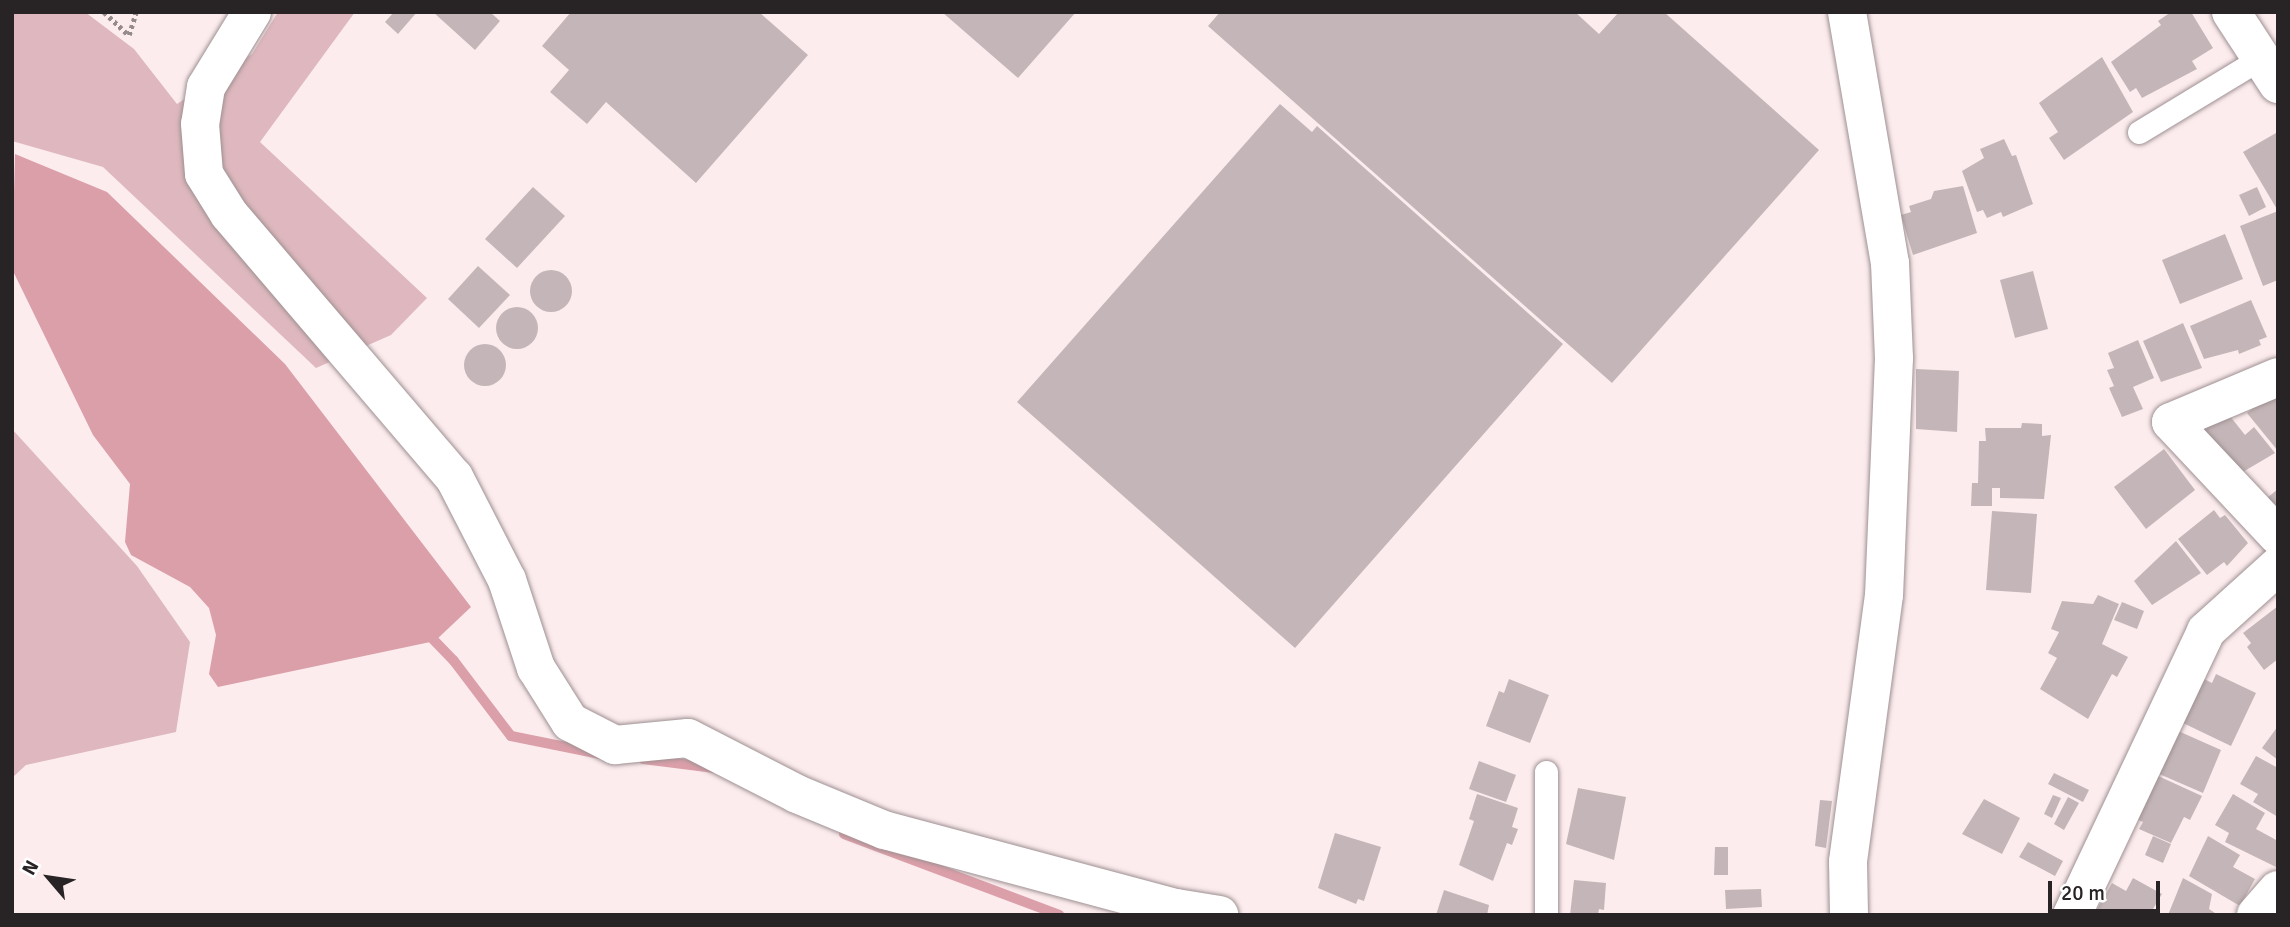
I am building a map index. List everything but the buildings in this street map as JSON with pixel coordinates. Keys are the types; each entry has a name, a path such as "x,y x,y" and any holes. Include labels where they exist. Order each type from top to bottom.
{"street":[{"path":"252,12 206,87 200,124 204,174 229,214 454,477 507,580 536,668 570,722 615,744 688,738 797,794 884,830 1176,908 1219,915"},
{"path":"1847,12 1890,263 1894,358 1884,595 1848,862 1849,915"},
{"path":"2231,12 2269,71"},
{"path":"2278,377 2171,422 2278,536"},
{"path":"2072,915 2206,631 2278,566"},
{"path":"2256,915 2278,890"}],"lane":[{"path":"2139,132 2269,71"},
{"path":"1546,772 1546,915"}],"path":[{"path":"104,12 129,36 136,12"}],"shaded area":[{"path":"12,12 85,12 134,49 177,104 252,54 278,12 355,12 260,142 427,298 391,335 316,368 103,167 12,141"},
{"path":"15,154 107,192 285,364 471,607 435,641 218,687 209,674 216,635 209,608 190,587 131,555 125,542 130,484 93,435 12,269"},
{"path":"12,429 137,566 190,642 176,732 26,765 12,778"}],"waterway":[{"path":"426,632 454,661 511,736 600,754"},
{"path":"643,759 714,768"},
{"path":"844,834 1059,915"}]}
